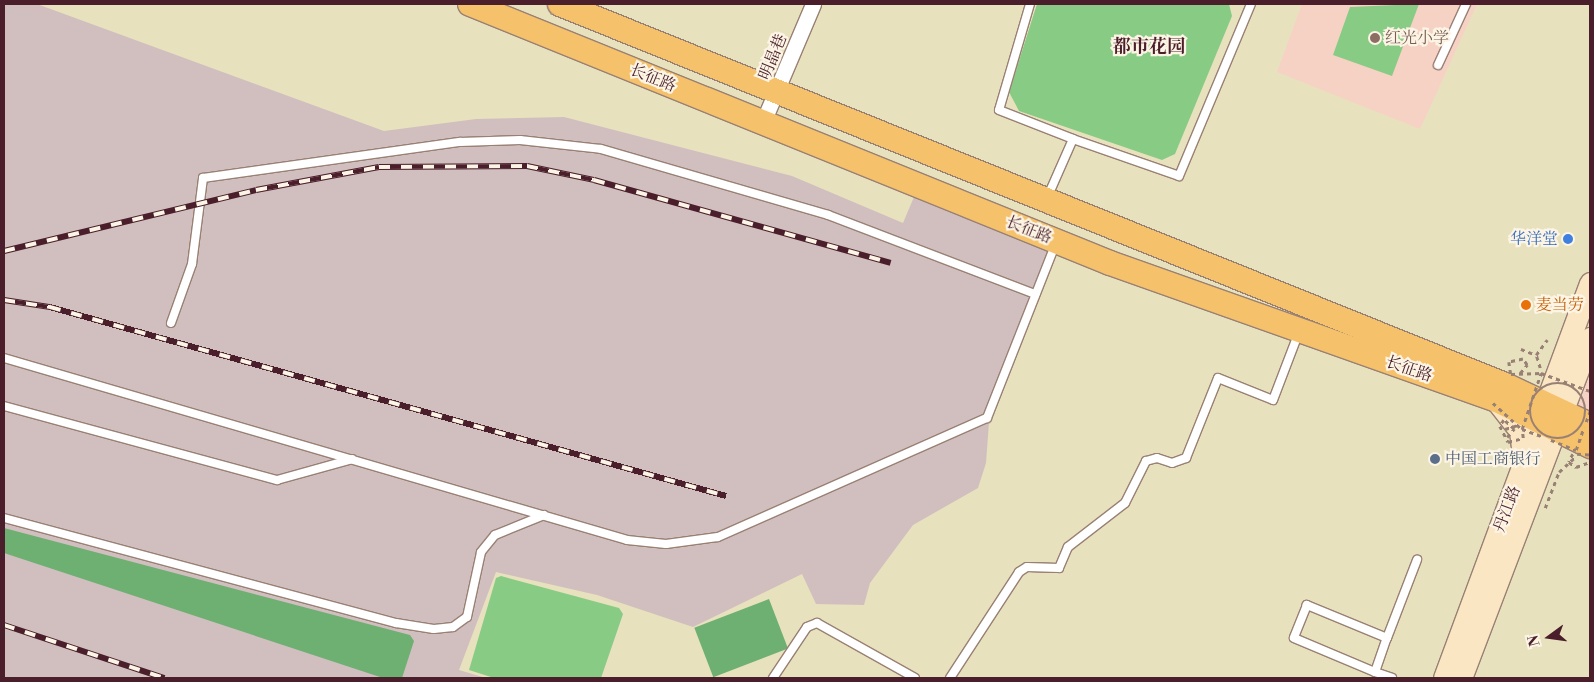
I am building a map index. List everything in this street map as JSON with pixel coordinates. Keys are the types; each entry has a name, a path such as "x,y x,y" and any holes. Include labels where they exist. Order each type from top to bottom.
{"main road":[{"name":"长征路","path":"470,4 1056,241 1300,330 1500,394"},
{"name":"长征路","path":"560,4 1046,200 1500,394 1540,420 1589,442"},
{"name":"丹江路","path":"1567,380 1590,283"},
{"name":"丹江路","path":"1461,678 1532,468 1540,420 1567,380 1590,338"},
{"path":"1567,380 1589,442 1563,447 1532,468 1520,431 1500,394 1567,380"},
{"name":"丹江路","path":"1444,678 1532,468"}],"street":[{"name":"明晶巷","path":"763,122 778,92 813,4"}],"lane":[{"path":"1030,4 1000,110 1073,139 1179,176 1251,4"},
{"path":"1438,65 1466,4"},
{"path":"1046,200 1073,139"},
{"path":"171,323 192,264 203,178 480,141 520,140 601,149 828,215 1036,294"},
{"path":"4,358 627,540 666,544 718,537 987,418 1056,241"},
{"path":"950,678 1019,572 1027,566 1059,568 1068,547 1125,503 1146,461 1157,458 1172,463 1186,458 1218,378 1273,400 1300,330"},
{"path":"4,406 277,480 352,459"},
{"path":"4,518 396,623 434,629 453,627 467,617 481,552 494,535 544,516"},
{"path":"1376,672 1417,560"},
{"path":"1387,638 1307,605 1294,638 1392,678"},
{"path":"773,678 807,627 817,623 915,678"}],"path":[{"path":"1536,355 1547,340"},
{"path":"1521,349 1536,355 1567,380 1584,400 1589,442"},
{"path":"1508,446 1505,430 1498,413 1500,394 1527,365 1523,359 1509,362 1511,374 1567,380 1567,380 1547,384 1540,420 1533,424 1540,420"},
{"path":"1507,437 1514,429 1504,420 1500,426 1508,442 1523,438 1540,420 1567,380"},
{"path":"1500,394 1540,420 1576,450 1589,442"},
{"path":"1589,442 1573,454 1569,462 1576,467 1589,442 1590,411"},
{"path":"1505,430 1540,420"},
{"path":"1540,420 1562,440 1589,442"},
{"path":"1542,516 1559,472 1589,442"}],"shaded area":[{"path":"4,4 37,4 384,131 476,119 564,117 792,176 903,223 919,185 1059,242 989,422 986,463 978,488 913,525 870,583 864,605 816,604 802,574 693,627 597,595 496,572 459,670 486,678 4,678"},
{"name":"红光小学","path":"1302,4 1477,4 1420,129 1277,72"},
{"path":"1590,338 1590,425 1564,411"}],"green space":[{"path":"1037,4 1229,4 1232,16 1175,154 1162,160 1019,111 1009,92"},
{"path":"1419,4 1392,76 1333,55 1350,7"},
{"path":"4,528 410,635 414,641 402,678 383,678 4,553"},
{"path":"501,576 619,608 623,614 601,678 494,678 469,670 496,578"},
{"path":"769,599 788,648 713,677 694,628"}],"railway":[{"path":"4,251 256,190 379,167 527,166 594,180 891,263"},
{"path":"4,300 50,307 726,496"},
{"path":"4,625 164,678"}],"place":[{"name":"红光小学","path":"1375,38"},
{"name":"华洋堂","path":"1568,239"},
{"name":"麦当劳","path":"1526,305"},
{"name":"中国工商银行","path":"1435,459"}],"district":[{"name":"都市花园","path":"1149,47"}]}
